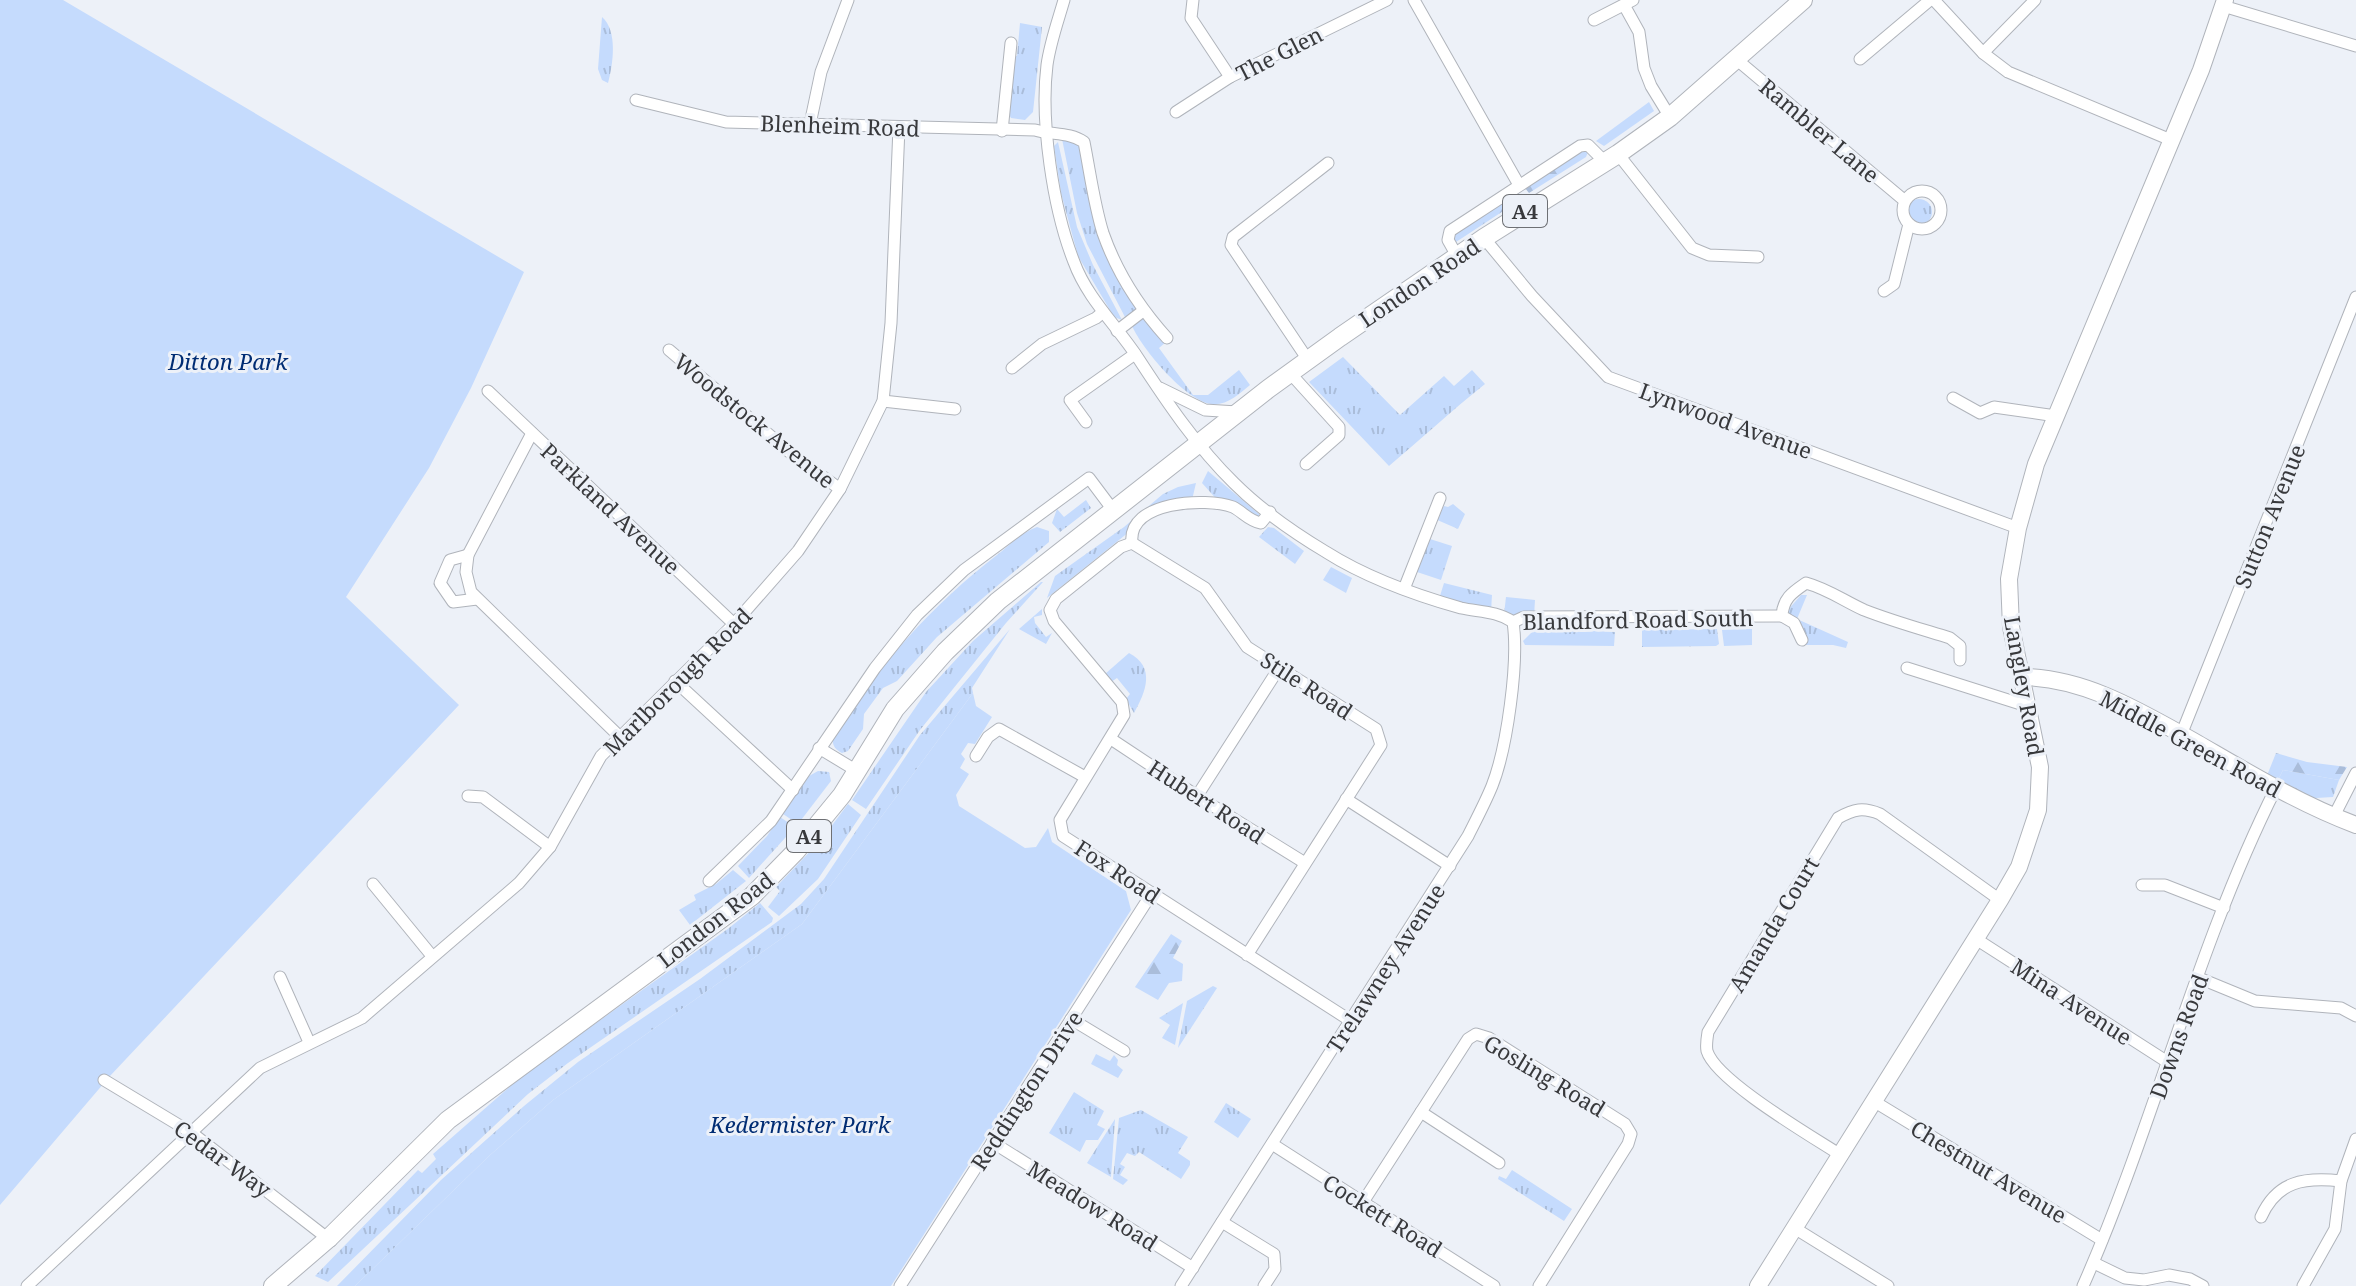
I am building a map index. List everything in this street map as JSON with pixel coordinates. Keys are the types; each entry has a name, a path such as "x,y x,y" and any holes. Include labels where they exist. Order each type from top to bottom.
{"main road":[{"name":"London Road","path":"332,1241 369,1211 378,1188 448,1120 752,896 796,851 842,795 895,709 945,652 998,601 1308,360 1457,256 1612,158 1670,117 1803,0"},
{"path":"273,1286 332,1241"},
{"path":"292,1286 332,1241"}],"street":[{"path":"810,124 821,72 848,0"},
{"name":"Blandford Road South","path":"1064,0 1047,65 1047,134 1054,190 1074,264 1103,312 1199,444 1237,487 1326,552 1373,577 1462,608 1504,616 1513,622 1524,617 1782,616"},
{"path":"1193,0 1191,18 1230,77"},
{"name":"The Glen","path":"1176,112 1230,77 1387,0"},
{"path":"1414,0 1519,185"},
{"path":"1860,59 1932,0 1983,53 2008,72 2171,140"},
{"path":"1983,53 2035,0"},
{"path":"1594,20 1629,2 1639,32 1644,68 1670,117"},
{"path":"2224,3 2356,46"},
{"name":"Langley Road","path":"1758,1286 1842,1156 2019,867 2038,810 2040,767 2011,627 2009,579 2018,528 2036,464 2201,70 2224,3"},
{"path":"1002,131 1011,43"},
{"name":"Rambler Lane","path":"1736,59 1905,201"},
{"name":"Blenheim Road","path":"636,100 726,122 1035,130 1075,136 1084,142 1103,232 1124,280 1143,311"},
{"name":"Marlborough Road","path":"27,1286 260,1068 362,1018 519,883 550,847 601,756 734,624 790,561 840,489 883,401 891,323 899,127"},
{"path":"1457,256 1448,240 1450,231 1580,146 1588,145 1612,158 1692,248 1709,255 1758,257"},
{"path":"1308,360 1231,245 1233,237 1328,163"},
{"path":"1926,191 1937,198 1940,216 1932,226 1920,229 1909,224 1904,216 1905,201 1914,193 1926,191"},
{"path":"1884,291 1894,284 1909,224"},
{"name":"Lynwood Avenue","path":"1484,238 1532,296 1608,377 2018,528"},
{"name":"Sutton Avenue","path":"2181,735 2356,297"},
{"path":"1117,331 1143,311 1167,338"},
{"path":"1012,368 1042,344 1103,312"},
{"name":"Woodstock Avenue","path":"669,350 793,455 840,489"},
{"path":"1086,422 1070,400 1135,354"},
{"path":"1290,373 1339,427 1339,435 1306,464"},
{"path":"1156,385 1205,410 1239,411"},
{"name":"Parkland Avenue","path":"488,391 734,624"},
{"path":"1953,398 1980,413 1994,407 2056,416"},
{"path":"883,401 955,409"},
{"path":"532,433 468,555 466,572 471,592 619,736"},
{"name":"London Road","path":"709,881 771,821 875,668 917,615 964,570 1089,478 1113,510"},
{"path":"1404,589 1440,498"},
{"path":"1132,543 1137,523 1164,507 1200,500 1234,508 1254,522 1261,523 1270,512"},
{"name":"Fox Road","path":"1132,543 1121,547 1056,599 1050,610 1054,621 1122,702 1124,715 1060,820 1063,836 1351,1021"},
{"name":"Stile Road","path":"1132,543 1205,588 1247,647 1376,729 1381,745 1247,955"},
{"path":"468,555 450,560 440,583 453,602 477,599"},
{"path":"1802,640 1794,623 1782,616 1782,608 1790,593 1806,583 1826,589 1867,611 1950,638 1960,646 1960,660"},
{"name":"Trelawney Avenue","path":"1181,1286 1468,836 1492,786 1499,760 1515,646 1513,622"},
{"path":"1197,796 1279,668"},
{"path":"1907,668 2027,706"},
{"name":"Middle Green Road","path":"2021,677 2065,683 2117,699 2276,788 2356,825"},
{"path":"675,681 793,790"},
{"path":"976,756 988,737 999,729 1085,777"},
{"name":"Hubert Road","path":"1111,739 1305,863"},
{"path":"819,748 857,771"},
{"path":"2334,816 2356,773"},
{"name":"Downs Road","path":"2083,1286 2169,1063 2248,844 2276,788"},
{"path":"468,796 483,797 550,847"},
{"path":"1346,799 1450,866"},
{"name":"Amanda Court","path":"1842,1156 1751,1096 1717,1066 1707,1051 1708,1032 1838,818 1853,809 1880,814 2000,900"},
{"path":"373,884 432,956"},
{"path":"2142,885 2165,885 2224,908"},
{"name":"Reddington Drive","path":"900,1286 1152,893"},
{"name":"Mina Avenue","path":"1976,939 2169,1063"},
{"path":"280,977 309,1042"},
{"path":"2199,978 2255,1001 2341,1008 2356,1016"},
{"path":"1071,1019 1124,1051"},
{"name":"Gosling Road","path":"1363,1202 1468,1039 1476,1034 1489,1038 1625,1124 1631,1134 1628,1144 1539,1286"},
{"name":"Cedar Way","path":"104,1080 192,1133 332,1241"},
{"name":"Chestnut Avenue","path":"1875,1102 2102,1240"},
{"path":"1421,1112 1499,1163"},
{"path":"2303,1286 2335,1229 2341,1181 2356,1139"},
{"name":"Meadow Road","path":"992,1142 1193,1268"},
{"name":"Cockett Road","path":"1272,1144 1494,1286"},
{"path":"2261,1217 2269,1201 2285,1187 2321,1179 2341,1181"},
{"path":"1222,1222 1274,1254 1275,1269 1264,1286"},
{"path":"1796,1229 1888,1286"},
{"path":"2094,1263 2125,1278 2144,1280 2169,1275 2190,1279 2203,1286"}],"green space":[{"name":"Ditton Park","path":"0,0 63,0 524,272 471,388 429,468 346,597 459,705 110,1076 0,1205"},
{"path":"602,17 612,39 613,57 608,83 602,80 598,69"},
{"path":"1020,23 1042,27 1033,112 1025,120 1011,118 1007,111 1012,56 1017,56"},
{"path":"1649,102 1654,111 1604,146 1596,141"},
{"path":"1062,139 1076,142 1081,148 1088,182 1137,307 1126,319 1087,244 1077,213"},
{"path":"1058,142 1077,227 1122,320 1114,317 1078,256 1061,193 1054,146"},
{"path":"1582,151 1588,152 1586,157 1529,193 1525,188"},
{"path":"1509,198 1514,204 1456,242 1453,238 1457,232"},
{"path":"1919,199 1928,203 1932,212 1928,221 1919,225 1910,221 1906,212 1910,203"},
{"path":"1143,318 1152,320 1166,342 1159,348 1193,395 1208,395 1239,370 1250,385 1232,399 1217,404 1189,394 1155,360 1137,336 1132,326"},
{"path":"1343,357 1400,415 1444,376 1454,386 1472,370 1485,384 1389,466 1309,382"},
{"path":"1208,471 1260,518 1220,503 1202,483"},
{"path":"1196,483 1192,500 1160,507 1047,598 1055,576 1124,527 1163,494"},
{"path":"1086,500 1091,508 1060,532 1052,523 1057,509 1064,517"},
{"path":"1453,504 1465,514 1458,529 1435,519 1444,506"},
{"path":"1037,527 1049,531 1049,542 937,637 897,681 883,688 864,714 863,729 848,751 842,753 837,750 833,736 907,638 973,574"},
{"path":"1268,527 1274,528 1304,551 1295,564 1259,537"},
{"path":"1427,540 1452,546 1441,580 1417,572"},
{"path":"1331,567 1352,578 1346,593 1323,580"},
{"path":"1041,582 920,730 866,809 852,800 926,692 973,641"},
{"path":"1444,583 1492,595 1491,612 1439,599"},
{"path":"1801,595 1807,595 1797,619 1848,642 1846,648 1804,645 1794,628 1785,625 1787,611"},
{"path":"1506,597 1535,600 1534,617 1504,614"},
{"path":"1042,609 1042,615 1034,617 1046,637 1052,633 1046,644 1019,629"},
{"path":"1010,629 972,688 973,693 802,924 553,1100 489,1156 355,1286 337,1286 441,1180 524,1106 578,1062 700,979 801,904 824,879 920,735"},
{"path":"1717,629 1719,644 1716,646 1642,647 1642,630"},
{"path":"1752,629 1752,645 1724,646 1722,630"},
{"path":"1533,631 1615,632 1614,646 1525,645 1523,641"},
{"path":"1129,653 1143,665 1146,673 1145,688 1134,713 1126,699 1130,694 1117,678 1111,682 1105,674"},
{"name":"Kedermister Park","path":"973,693 976,706 992,717 975,744 968,743 961,754 965,759 960,768 969,774 956,795 959,806 1025,848 1036,847 1048,828 1052,842 1126,891 1131,910 891,1286 355,1286 489,1156 553,1100 802,924"},
{"path":"2276,753 2307,762 2347,767 2339,780 2283,770 2275,786 2266,778"},
{"path":"2283,770 2339,780 2333,797 2300,799 2275,786"},
{"path":"818,771 829,772 831,781 798,824 783,814 809,776"},
{"path":"848,804 861,815 818,879 779,916 768,907 780,891 776,887 821,840"},
{"path":"780,817 795,827 749,878 738,866 767,836"},
{"path":"733,870 746,881 690,925 679,910 696,900 694,895 716,884"},
{"path":"760,903 773,918 772,922 568,1063 528,1094 328,1282 315,1276 418,1170 422,1173 436,1159 433,1154 522,1076"},
{"path":"1171,934 1182,941 1173,958 1183,964 1182,981 1169,983 1158,1000 1135,987"},
{"path":"1213,986 1217,988 1178,1048 1187,1001"},
{"path":"1183,1003 1175,1045 1162,1038 1170,1025 1159,1018"},
{"path":"1096,1054 1110,1061 1114,1055 1117,1065 1123,1070 1118,1078 1091,1064"},
{"path":"1074,1092 1104,1111 1097,1125 1105,1129 1098,1140 1086,1140 1080,1152 1049,1133"},
{"path":"1226,1103 1251,1119 1238,1138 1214,1122"},
{"path":"1141,1110 1188,1137 1178,1153 1190,1161 1181,1179 1139,1152 1135,1156 1127,1153 1120,1164 1125,1167 1120,1175 1128,1180 1123,1185 1113,1179 1119,1118"},
{"path":"1115,1119 1111,1177 1087,1163"},
{"path":"1512,1170 1572,1209 1564,1221 1498,1179 1499,1176 1506,1179"}]}
